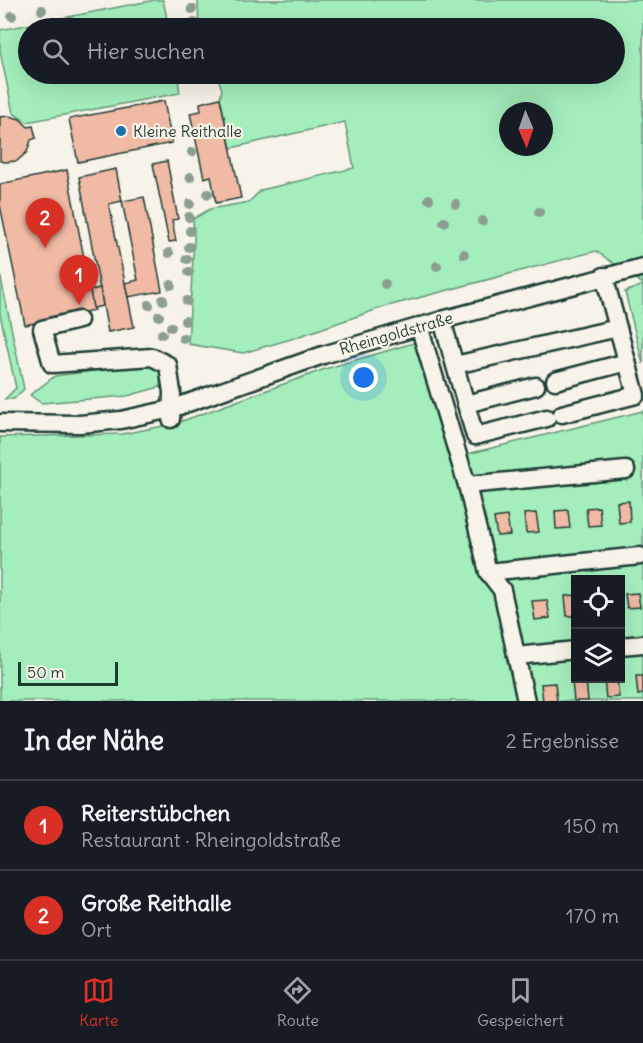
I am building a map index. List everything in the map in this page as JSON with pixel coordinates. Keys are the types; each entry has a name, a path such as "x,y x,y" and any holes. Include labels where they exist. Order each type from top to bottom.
{"street":[{"name":"Rheingoldstraße","path":"0,423 18,429 80,424 122,425 171,415 419,326 604,276 643,268"},
{"path":"441,320 475,436 636,395 604,276"},
{"path":"79,320 42,329 52,364 153,357 168,365 172,392 171,415"},
{"path":"419,326 467,485 488,572 502,590 526,701"},
{"path":"455,365 618,328"},
{"path":"555,381 627,362"},
{"path":"466,404 536,386"},
{"path":"467,485 626,470"},
{"path":"488,572 640,556"},
{"path":"625,646 643,644"},
{"path":"516,656 571,650"}],"green space":[{"path":"163,0 167,18 62,18"},
{"path":"198,0 643,0 643,284 596,251 384,307 243,353 188,344 193,219 210,209 249,202 261,190 354,168 345,122 231,148 220,98 222,90 220,84 625,84 625,18 199,18"},
{"path":"18,27 18,84 179,84 180,93 27,122 13,113 0,51 0,30"},
{"path":"0,274 24,389 14,399 5,399 16,388 0,314"},
{"path":"643,285 643,364 625,292"},
{"path":"424,340 459,456 643,411 643,701 0,701 0,437 122,434 174,424 325,369"},
{"path":"148,364 161,370 160,387 127,396 41,403 30,395 55,376"}],"building":[{"path":"220,98 241,198 216,203 211,176 204,178 190,113 201,111 200,103"},
{"name":"Kleine Reithalle","path":"164,101 172,143 78,162 69,119"},
{"path":"9,116 20,119 28,127 33,126 36,138 31,140 27,152 17,161 5,162 0,161 0,117"},
{"path":"167,161 178,219 172,220 176,241 169,242 153,164"},
{"path":"116,169 122,201 109,204 134,327 108,332 79,177"},
{"path":"67,170 94,310 25,325 0,205 0,184"},
{"path":"144,197 162,291 128,297 125,283 138,280 122,201"},
{"path":"100,288 103,306 93,308 90,290"},
{"path":"629,501 630,522 619,523 617,502"},
{"path":"599,507 601,525 588,526 586,508"},
{"path":"568,510 570,528 556,529 555,511"},
{"path":"536,513 539,532 526,533 524,514"},
{"path":"507,516 510,535 497,536 494,518"},
{"path":"638,593 640,607 627,608 625,594"},
{"path":"571,595 571,616 567,616 565,596"},
{"path":"547,600 550,618 535,620 532,601"},
{"path":"636,676 643,676 643,694 638,695"},
{"path":"555,683 557,701 543,701 541,684"},
{"path":"572,683 586,683 588,701 574,701"},
{"path":"604,683 618,683 619,697 606,698"}],"place":[{"name":"Kleine Reithalle","path":"121,131"},
{"name":"Große Reithalle","path":"45,248"},
{"name":"Reiterstübchen","path":"79,305"}]}
